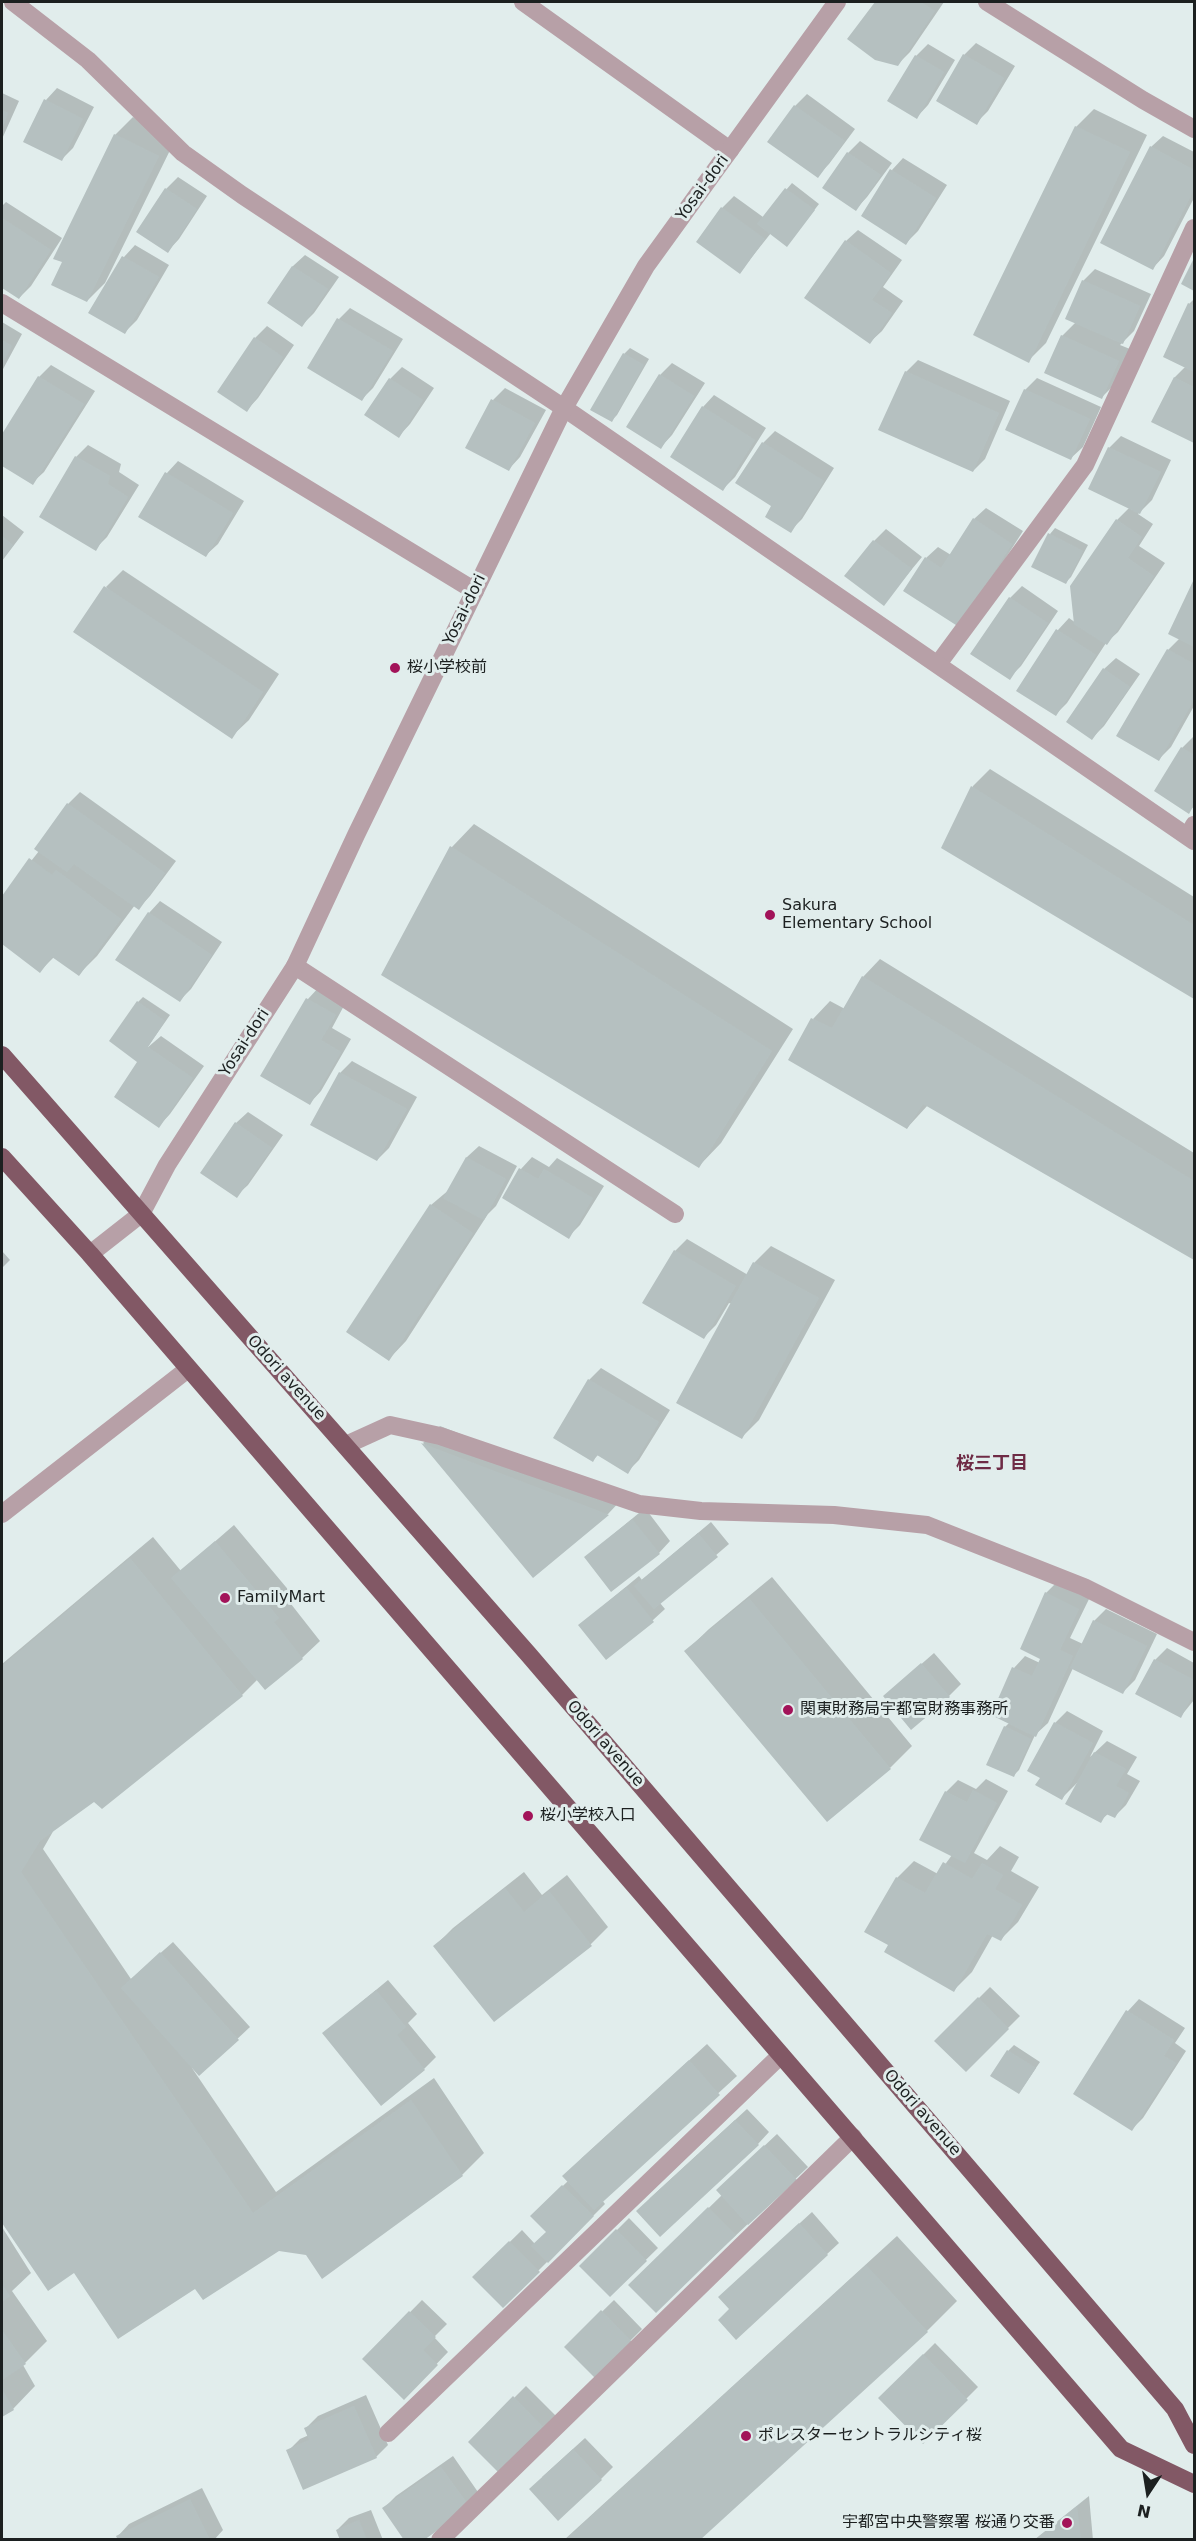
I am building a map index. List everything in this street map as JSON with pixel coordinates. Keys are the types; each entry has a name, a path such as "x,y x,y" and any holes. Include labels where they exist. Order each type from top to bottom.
{"highway":[{"name":"Odori avenue","path":"2,1055 537,1664 1168,2401 1194,2445"},
{"path":"2,1157 90,1254 1122,2449 1194,2484"}],"street":[{"path":"13,2 88,60 183,153 242,195 564,408 938,664 1192,834"},
{"path":"523,2 730,150"},
{"name":"Yosai-dori","path":"90,1254 141,1214 167,1165 295,966 356,834 564,408 646,266 837,2"},
{"path":"987,2 1143,100 1194,129"},
{"path":"938,664 1085,465 1194,228"},
{"path":"2,303 475,591"},
{"path":"295,966 675,1214"},
{"path":"2,1514 188,1369"},
{"path":"346,1445 390,1425 440,1436 639,1504 711,1512 834,1515 927,1525 1084,1587 1194,1642"},
{"path":"388,2433 781,2055"},
{"path":"440,2540 853,2137"}],"building":[{"path":"875,2 921,2 935,11 898,66 875,60 847,39"},
{"path":"963,54 1004,78 977,125 936,101"},
{"path":"915,55 944,72 917,119 887,101"},
{"path":"44,99 83,119 62,161 23,142"},
{"path":"794,105 845,141 818,178 767,142"},
{"path":"2,110 8,113 2,128"},
{"path":"1075,126 1130,152 1029,363 973,335"},
{"path":"114,134 159,156 87,302 51,285 62,262 53,259"},
{"path":"1150,146 1194,170 1194,190 1153,270 1100,243"},
{"path":"847,152 881,175 856,211 822,188"},
{"path":"890,169 936,198 906,245 861,216"},
{"path":"165,188 197,209 168,253 136,232"},
{"path":"785,188 815,210 787,247 757,224"},
{"path":"721,207 765,239 740,274 696,242"},
{"path":"2,218 51,250 19,299 2,288"},
{"path":"845,240 891,273 872,300 892,313 870,344 804,298"},
{"path":"122,256 159,277 125,334 88,313"},
{"path":"1194,258 1194,291 1181,284"},
{"path":"292,266 328,289 302,327 267,303"},
{"path":"1082,280 1140,306 1123,344 1065,319"},
{"path":"1188,303 1194,306 1194,372 1163,357"},
{"path":"337,318 393,351 362,401 307,368"},
{"path":"1061,335 1119,361 1102,399 1044,373"},
{"path":"254,337 283,357 247,412 217,392"},
{"path":"2,340 12,346 2,364"},
{"path":"623,353 644,365 612,422 590,410"},
{"path":"905,371 999,413 973,472 878,430"},
{"path":"659,374 694,396 661,449 626,427"},
{"path":"38,376 84,404 33,485 2,466 2,434"},
{"path":"1174,377 1194,387 1194,443 1151,422"},
{"path":"389,378 423,400 399,438 364,415"},
{"path":"1024,389 1090,419 1071,460 1005,430"},
{"path":"491,399 535,423 509,471 465,448"},
{"path":"702,406 755,440 723,491 670,457"},
{"path":"762,442 824,481 791,533 765,517 771,506 735,483"},
{"path":"1108,447 1161,472 1140,514 1088,489"},
{"path":"75,456 110,476 108,484 128,497 96,551 39,517"},
{"path":"165,472 233,513 206,557 138,517"},
{"path":"973,518 1012,544 959,627 903,591 925,557 941,568"},
{"path":"1116,519 1142,537 1128,558 1154,576 1107,645 1074,624 1070,586"},
{"path":"1048,533 1083,551 1066,584 1031,567"},
{"path":"2,536 13,545 2,560"},
{"path":"873,540 912,569 884,606 844,576"},
{"path":"1194,579 1194,647 1168,634"},
{"path":"104,586 263,692 232,739 73,632"},
{"path":"1009,597 1048,623 1010,680 970,654"},
{"path":"1056,629 1096,655 1056,716 1016,691"},
{"path":"1167,649 1194,664 1194,700 1159,761 1116,736"},
{"path":"1103,668 1130,687 1092,740 1066,722"},
{"path":"1181,747 1194,755 1194,805 1189,814 1154,791"},
{"path":"971,786 1194,925 1194,999 941,848"},
{"path":"67,803 165,873 139,910 74,864 67,872 34,849"},
{"path":"450,846 772,1051 699,1168 381,975"},
{"path":"29,858 52,875 56,870 121,919 79,976 52,957 40,973 2,944 2,896"},
{"path":"148,912 212,955 180,1002 115,960"},
{"path":"862,976 1194,1181 1194,1260 923,1104 907,1129 788,1060 811,1018 832,1028"},
{"path":"306,998 336,1015 321,1040 341,1052 310,1105 260,1076"},
{"path":"137,1001 165,1021 148,1047 193,1078 159,1128 114,1097 137,1062 109,1041"},
{"path":"339,1072 407,1109 377,1161 310,1125"},
{"path":"235,1122 272,1148 237,1198 200,1173"},
{"path":"466,1157 506,1179 484,1220 443,1198"},
{"path":"519,1168 538,1179 544,1169 593,1198 569,1239 502,1198"},
{"path":"430,1204 473,1233 389,1361 346,1332"},
{"path":"674,1250 736,1286 704,1339 642,1303"},
{"path":"753,1262 819,1298 742,1439 676,1403"},
{"path":"588,1379 659,1422 628,1474 597,1455 593,1462 553,1438"},
{"path":"421,1443 609,1515 533,1578"},
{"path":"632,1519 660,1554 611,1592 584,1557"},
{"path":"698,1533 718,1557 654,1609 634,1586"},
{"name":"FamilyMart","path":"215,1541 279,1618 274,1622 303,1659 265,1690 171,1578"},
{"path":"130,1558 243,1696 102,1809 94,1802 40,1841 21,1872 253,2213 411,2100 463,2176 322,2279 306,2255 279,2251 203,2300 195,2289 118,2339 74,2273 48,2291 2,2223 2,1666"},
{"path":"626,1587 654,1622 606,1660 578,1625"},
{"path":"1045,1592 1079,1609 1060,1650 1073,1656 1036,1737 991,1715 1012,1667 1032,1676 1040,1659 1020,1649"},
{"name":"関東財務局宇都宮財務事務所","path":"749,1598 891,1769 827,1822 684,1651"},
{"path":"1093,1620 1147,1646 1123,1694 1070,1668"},
{"path":"1154,1659 1194,1680 1194,1692 1181,1718 1135,1694"},
{"path":"921,1663 950,1697 911,1730 883,1696"},
{"path":"1054,1722 1093,1743 1062,1800 1035,1785 1040,1778 1027,1771"},
{"path":"1004,1726 1031,1739 1014,1777 986,1765"},
{"path":"1094,1752 1126,1769 1116,1786 1129,1793 1115,1818 1106,1814 1101,1823 1065,1804"},
{"path":"973,1790 997,1803 965,1863 919,1840 945,1791 967,1802"},
{"path":"943,1862 972,1879 982,1863 1003,1875 995,1889 1022,1905 1001,1941 987,1934 954,1992 884,1952 888,1945 864,1932 896,1877 925,1893"},
{"path":"505,1888 524,1912 549,1891 592,1946 494,2022 433,1946"},
{"path":"160,1952 239,2040 199,2076 121,1988"},
{"path":"376,1990 406,2027 397,2035 425,2070 381,2106 322,2033"},
{"path":"978,1997 1009,2029 966,2072 934,2041"},
{"path":"1126,2010 1174,2040 1164,2056 1176,2063 1132,2131 1073,2094"},
{"path":"1007,2050 1036,2068 1019,2094 990,2076"},
{"path":"689,2060 720,2095 594,2210 562,2176"},
{"path":"735,2120 759,2145 660,2237 636,2211"},
{"path":"764,2145 797,2180 748,2225 716,2190"},
{"path":"562,2185 594,2216 548,2263 531,2246 546,2232 530,2216"},
{"path":"708,2207 736,2235 656,2313 628,2285"},
{"path":"799,2223 828,2255 736,2340 718,2320 729,2309 718,2297"},
{"path":"616,2229 647,2261 610,2297 579,2266"},
{"path":"509,2241 540,2272 503,2308 472,2277"},
{"name":"ポレスターセントラルシティ桜","path":"866,2265 928,2332 700,2540 565,2540"},
{"path":"2,2284 10,2296 2,2302"},
{"path":"601,2310 632,2342 595,2378 564,2347"},
{"path":"409,2311 436,2337 423,2350 438,2365 404,2400 362,2359"},
{"path":"2,2330 26,2364 2,2380"},
{"path":"923,2354 968,2400 923,2444 878,2398"},
{"path":"2,2389 14,2410 2,2417"},
{"path":"513,2396 547,2431 503,2477 468,2442"},
{"path":"354,2406 377,2458 303,2490 286,2450 309,2440 304,2428"},
{"path":"573,2449 602,2480 558,2521 529,2489"},
{"path":"441,2467 470,2507 424,2540 404,2540 382,2508"},
{"path":"190,2499 210,2540 118,2540 116,2536"},
{"name":"宇都宮中央警察署 桜通り交番","path":"1077,2506 1081,2540 1035,2540"},
{"path":"359,2520 367,2540 340,2540 336,2530"}],"place":[{"name":"桜小学校前","path":"395,668"},
{"name":"Sakura Elementary School","path":"770,915"},
{"name":"FamilyMart","path":"225,1598"},
{"name":"関東財務局宇都宮財務事務所","path":"788,1710"},
{"name":"桜小学校入口","path":"528,1816"},
{"name":"ポレスターセントラルシティ桜","path":"746,2436"},
{"name":"宇都宮中央警察署 桜通り交番","path":"1067,2523"}],"district":[{"name":"桜三丁目","path":"992,1464"}]}
